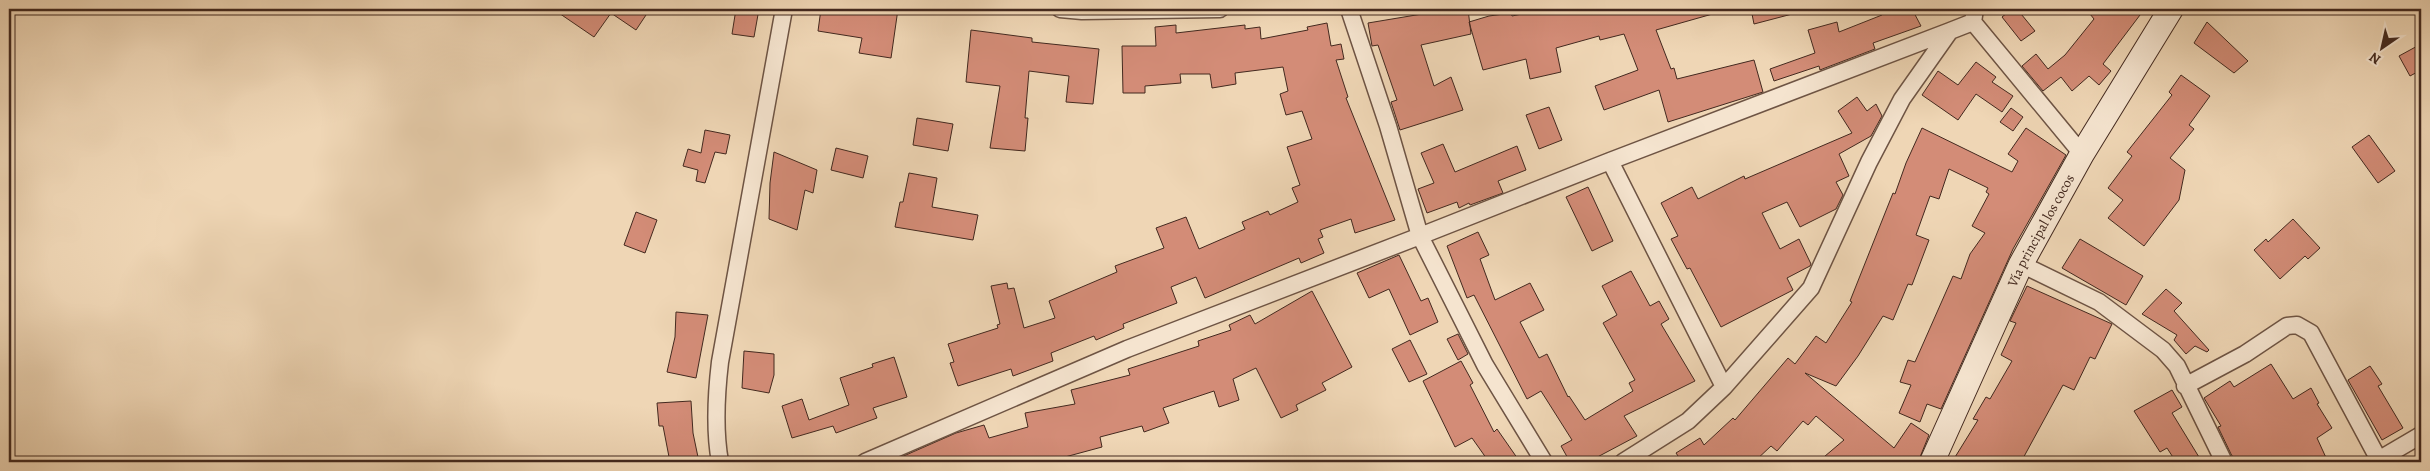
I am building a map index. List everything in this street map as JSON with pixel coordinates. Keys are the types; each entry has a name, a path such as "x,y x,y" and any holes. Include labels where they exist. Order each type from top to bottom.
{"street":[{"path":"720,462 716,442 716,399 720,362 784,9"},
{"path":"1060,9 1082,11 1220,9"},
{"path":"1349,9 1388,126 1420,236 1486,365 1544,462"},
{"name":"Vía principal los cocos","path":"1932,462 2021,264 2082,154 2171,9"},
{"path":"865,462 1127,349 1420,236 1610,160 1950,31 1974,15 2082,154"},
{"path":"1623,462 1688,421 1724,387 1811,288 1869,162 1902,99 1950,31"},
{"path":"1610,160 1724,387"},
{"path":"2021,264 2099,302 2163,350 2177,366 2224,462"},
{"path":"2186,386 2245,354 2287,326 2305,328 2310,333 2378,461 2421,435"}],"building":[{"path":"553,9 650,9 636,30 611,13 594,37"},
{"path":"736,9 759,9 754,37 732,34"},
{"path":"821,9 898,9 891,58 859,53 862,38 818,31"},
{"path":"1453,9 1468,9 1471,34 1421,45 1434,86 1451,77 1463,110 1400,130 1391,102 1397,100 1378,45 1372,46 1368,23 1422,14 1421,12 1454,13"},
{"path":"1546,9 1716,9 1716,13 1656,30 1671,69 1674,68 1677,79 1754,60 1763,92 1668,122 1659,90 1604,110 1595,86 1638,70 1624,34 1600,40 1599,36 1556,48 1561,72 1530,79 1526,59 1483,70 1469,22 1489,16 1511,13 1512,16"},
{"path":"1751,9 1796,9 1796,13 1754,24"},
{"path":"1879,9 1912,9 1921,26 1873,43 1875,49 1820,70 1819,66 1774,81 1770,69 1815,53 1808,30 1837,22 1839,32 1882,15"},
{"path":"2012,9 2017,9 2035,31 2021,41 2002,17"},
{"path":"2086,9 2131,9 2140,15 2103,64 2111,71 2099,85 2089,76 2072,91 2061,77 2043,91 2022,66 2036,54 2048,69 2065,55 2094,19"},
{"path":"2207,22 2248,61 2234,73 2194,43"},
{"path":"1327,23 1331,46 1341,44 1344,59 1336,60 1348,97 1346,98 1395,220 1355,233 1351,219 1320,230 1323,237 1318,239 1324,253 1301,263 1299,258 1205,298 1196,277 1171,287 1177,303 1123,324 1124,328 1096,340 1094,336 1051,353 1053,361 1013,376 1011,369 958,386 950,363 954,362 948,344 998,328 997,325 1000,324 991,286 1007,283 1008,289 1014,288 1024,328 1055,318 1049,301 1117,272 1115,266 1164,248 1156,228 1186,217 1199,249 1245,229 1242,222 1268,211 1270,215 1298,202 1292,188 1300,185 1287,147 1312,139 1302,111 1286,115 1280,94 1288,91 1283,67 1235,73 1236,84 1212,88 1210,74 1180,74 1181,83 1145,86 1145,93 1123,93 1122,46 1156,46 1155,27 1176,25 1176,33 1245,25 1245,29 1260,27 1261,39 1308,30 1307,27"},
{"path":"971,30 1032,38 1032,42 1099,49 1093,104 1066,102 1069,76 1029,71 1025,118 1028,118 1025,151 990,148 1000,86 966,82"},
{"path":"2421,44 2421,70 2410,76 2399,56"},
{"path":"1976,62 1996,77 1992,82 2013,96 2002,112 1976,94 1958,120 1922,95 1938,71 1958,85"},
{"path":"2181,75 2210,96 2189,125 2194,129 2170,158 2185,170 2179,200 2144,246 2108,218 2123,200 2108,188 2132,156 2127,152 2172,95 2169,92"},
{"path":"1857,97 1867,111 1876,104 1882,116 1871,136 1839,154 1849,176 1836,182 1843,195 1836,209 1800,227 1787,202 1762,213 1780,249 1799,239 1811,264 1810,266 1787,278 1793,290 1721,327 1690,268 1687,269 1671,239 1678,236 1661,203 1692,187 1698,199 1744,176 1745,179 1852,133 1838,111"},
{"path":"1549,107 1562,140 1539,149 1526,115"},
{"path":"2011,108 2023,117 2013,131 2000,122"},
{"path":"917,118 953,124 948,151 913,145"},
{"path":"1922,128 2012,172 2018,161 2008,154 2026,128 2066,155 2013,249 1941,409 1927,404 1920,422 1899,413 1911,385 1900,382 1908,360 1915,362 1953,276 1961,279 1970,254 1985,233 1972,226 1989,194 1986,192 1988,188 1949,169 1939,199 1930,196 1916,235 1929,240 1912,285 1908,284 1893,320 1883,316 1858,356 1836,386 1805,373 1894,448 1911,423 1929,435 1918,462 1908,460 1911,462 1818,462 1844,440 1816,416 1808,425 1803,421 1777,451 1771,446 1754,462 1682,462 1676,453 1700,438 1704,445 1733,418 1735,420 1788,358 1795,364 1816,336 1826,343 1852,302 1850,301 1893,193 1895,194 1906,163"},
{"path":"705,130 730,135 726,154 715,152 705,183 696,181 698,170 683,166 688,149 701,153"},
{"path":"2369,135 2395,171 2378,183 2352,147"},
{"path":"1443,144 1455,172 1517,146 1526,170 1498,181 1503,193 1470,205 1469,203 1459,208 1457,202 1427,213 1418,189 1434,183 1421,153"},
{"path":"836,148 868,156 863,178 831,170"},
{"path":"774,152 817,170 813,193 805,190 797,230 769,219 770,183"},
{"path":"909,173 937,178 932,207 978,215 973,240 895,227"},
{"path":"1588,187 1613,241 1592,251 1566,197"},
{"path":"636,212 657,220 645,253 624,245"},
{"path":"2293,219 2320,248 2308,259 2305,256 2280,279 2254,250 2266,239 2268,242"},
{"path":"1478,232 1489,255 1480,259 1495,300 1530,283 1544,310 1520,322 1539,358 1547,354 1568,397 1585,420 1633,391 1629,383 1635,380 1603,323 1617,315 1602,286 1631,271 1650,306 1659,301 1669,319 1661,324 1695,381 1624,416 1637,436 1588,462 1570,462 1561,446 1572,440 1541,391 1527,399 1474,295 1467,298 1447,246"},
{"path":"2080,239 2143,276 2126,305 2062,268"},
{"path":"1399,255 1421,301 1428,298 1438,322 1410,335 1389,289 1369,298 1357,273"},
{"path":"2027,286 2112,324 2095,359 2090,357 2074,390 2063,385 2021,462 1952,462 1978,420 1973,419 1986,397 1990,399 2012,361 2001,355 2016,323 2010,321"},
{"path":"2166,289 2182,303 2174,311 2209,350 2207,352 2195,346 2186,354 2174,340 2177,335 2142,314"},
{"path":"1312,291 1352,367 1322,383 1326,390 1296,405 1298,410 1281,418 1256,368 1233,379 1239,400 1219,407 1214,391 1163,408 1169,423 1144,432 1142,426 1100,437 1102,447 1065,457 1066,462 890,462 956,433 984,425 989,438 1028,427 1025,413 1075,404 1071,390 1130,375 1128,369 1199,346 1198,341 1231,330 1229,325 1250,315 1255,324"},
{"path":"676,312 708,315 696,378 667,372 675,337"},
{"path":"1458,334 1468,354 1458,360 1447,339"},
{"path":"1410,340 1427,374 1409,382 1392,349"},
{"path":"744,351 774,354 774,375 769,393 742,388"},
{"path":"894,357 907,397 873,408 877,418 836,433 833,426 792,438 782,406 802,399 809,420 849,405 840,378 873,367 872,364"},
{"path":"1461,361 1473,383 1470,385 1494,432 1497,429 1520,462 1489,462 1472,438 1455,447 1423,381"},
{"path":"2271,364 2293,399 2311,388 2319,403 2317,404 2332,428 2317,438 2328,462 2236,462 2231,454 2218,427 2221,426 2204,398 2230,381 2234,387"},
{"path":"2370,366 2382,384 2378,386 2403,428 2382,440 2348,380"},
{"path":"2172,390 2182,407 2172,413 2202,462 2176,462 2167,448 2160,452 2134,411"},
{"path":"691,401 693,433 699,462 670,462 663,426 659,426 657,403"}]}
